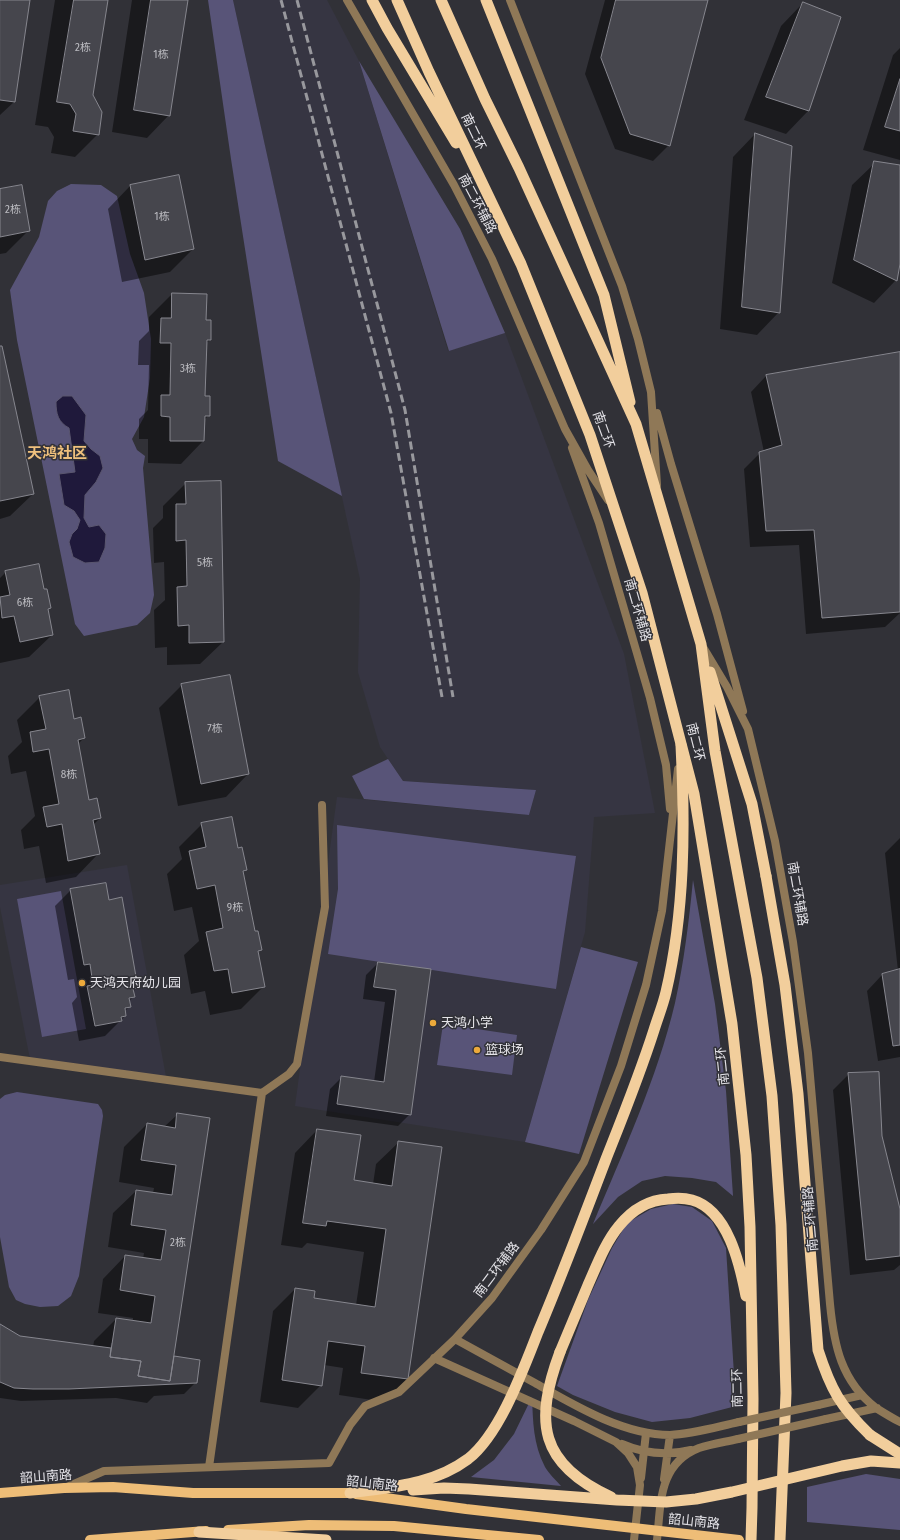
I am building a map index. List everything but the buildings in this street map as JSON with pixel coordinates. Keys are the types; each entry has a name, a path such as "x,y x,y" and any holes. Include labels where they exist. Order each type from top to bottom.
{"highway":[{"path":"372,0 422,88 487,193"},
{"name":"南二环","path":"397,0 429,72 521,264 590,435 642,593 694,794 732,1024 746,1155 750,1227 752,1325 753,1407 751,1540"},
{"name":"南二环","path":"441,0 636,424 701,644 715,751 757,978 772,1096 781,1225 786,1393 780,1540"},
{"path":"486,0 604,295 615,334 636,424"},
{"path":"701,644 752,804 786,986 798,1094 818,1350 827,1378 839,1401 853,1419 870,1435 900,1454"},
{"path":"350,1493 421,1482 444,1474 468,1459 486,1442 520,1376 568,1261 642,1068 666,993 677,930 682,884 684,792 682,745"},
{"path":"617,1500 595,1490 579,1479 561,1462 553,1451 549,1442 546,1424 546,1403 550,1378 560,1352 602,1252 619,1226 636,1210 654,1200 673,1198 692,1200 708,1208 720,1222 733,1245 740,1267 752,1325"},
{"path":"350,1493 444,1488 666,1502 696,1499 732,1492 842,1466 871,1461 900,1463"},
{"path":"199,1532 326,1540"}],"main road":[{"name":"韶山南路","path":"0,1493 64,1488 113,1487 193,1493 350,1493 466,1509 739,1540"},
{"path":"90,1540 309,1525 394,1526 539,1540"}],"street":[{"name":"南二环辅路","path":"347,0 454,185 492,259 565,429 598,523 650,698 666,765 671,826"},
{"name":"南二环辅路","path":"510,0 622,286 638,339 671,464 716,614 748,729 775,841 793,942 809,1061 833,1334 844,1369 852,1384 876,1408 900,1422"},
{"name":"南二环辅路","path":"651,392 658,498"},
{"name":"南二环辅路","path":"565,429 588,470 615,511"},
{"name":"南二环辅路","path":"701,644 727,687 748,729"},
{"name":"南二环辅路","path":"209,1466 329,1463 350,1425 365,1406 399,1392 455,1339 492,1298 537,1236 588,1153 621,1066 646,985 662,911 671,826 682,745"},
{"path":"0,1057 262,1093 289,1074 297,1064 325,907 322,805"},
{"path":"64,1488 104,1471 209,1466 262,1093"},
{"path":"455,1339 570,1403 628,1428 646,1433 670,1435 685,1433 862,1395"},
{"path":"434,1358 574,1420 616,1442 644,1451 668,1454 876,1408"},
{"path":"634,1540 646,1433"},
{"path":"657,1540 670,1435"},
{"path":"616,1442 628,1453 634,1462 640,1485"},
{"path":"663,1489 666,1478 674,1466 686,1455 699,1448"}],"shaded area":[{"path":"208,0 233,0 342,496 278,461"},
{"path":"233,0 327,0 359,61 448,351 505,333 624,654 655,813 594,817 585,932 525,1142 295,1106 337,797 529,815 536,790 403,781 380,747 358,672 360,579"},
{"path":"359,61 460,229 505,333 449,351"},
{"path":"71,184 101,185 117,196 130,254 144,293 151,339 150,378 144,417 132,439 137,450 145,456 143,468 154,595 150,613 137,625 84,636 75,624 17,340 10,290 39,237 48,201 57,191"},
{"path":"63,396 72,396 86,415 84,441 100,456 103,468 96,482 85,495 84,518 89,527 99,525 106,534 105,548 99,562 85,563 73,557 69,542 72,534 77,529 80,520 74,511 64,505 59,474 75,472 69,428 62,423 56,410 56,402"},
{"path":"388,759 403,781 536,790 529,815 364,799 352,776"},
{"path":"337,825 576,856 556,989 328,954 338,889"},
{"name":"天鸿天府幼儿园","path":"127,865 166,1077 30,1059 0,907 0,885"},
{"path":"693,880 715,1004 726,1091 733,1196 716,1182 665,1176 642,1181 618,1197 593,1224 649,1087 668,1031 681,972"},
{"path":"61,891 86,1029 42,1037 17,899"},
{"path":"581,947 638,962 579,1154 525,1142"},
{"name":"篮球场","path":"443,1024 517,1035 512,1075 437,1065"},
{"path":"17,1092 98,1104 102,1110 103,1116 79,1276 71,1296 58,1306 40,1307 25,1304 16,1300 9,1287 0,1237 0,1099 5,1095"},
{"path":"673,1204 692,1207 712,1221 726,1248 736,1406 690,1418 652,1422 615,1412 573,1395 557,1386 588,1300 612,1248 627,1223 651,1209"},
{"path":"532,1397 534,1432 538,1450 545,1467 561,1486 471,1477 494,1460 514,1434"},
{"path":"866,1474 900,1479 900,1530 807,1522 807,1487"}],"railway":[{"path":"281,0 391,413 442,697"},
{"path":"297,0 405,410 453,697"}],"place":[{"name":"天鸿天府幼儿园","path":"82,983"},
{"name":"天鸿小学","path":"433,1023"},
{"name":"篮球场","path":"477,1050"}],"district":[{"name":"天鸿社区","path":"57,454"}]}
